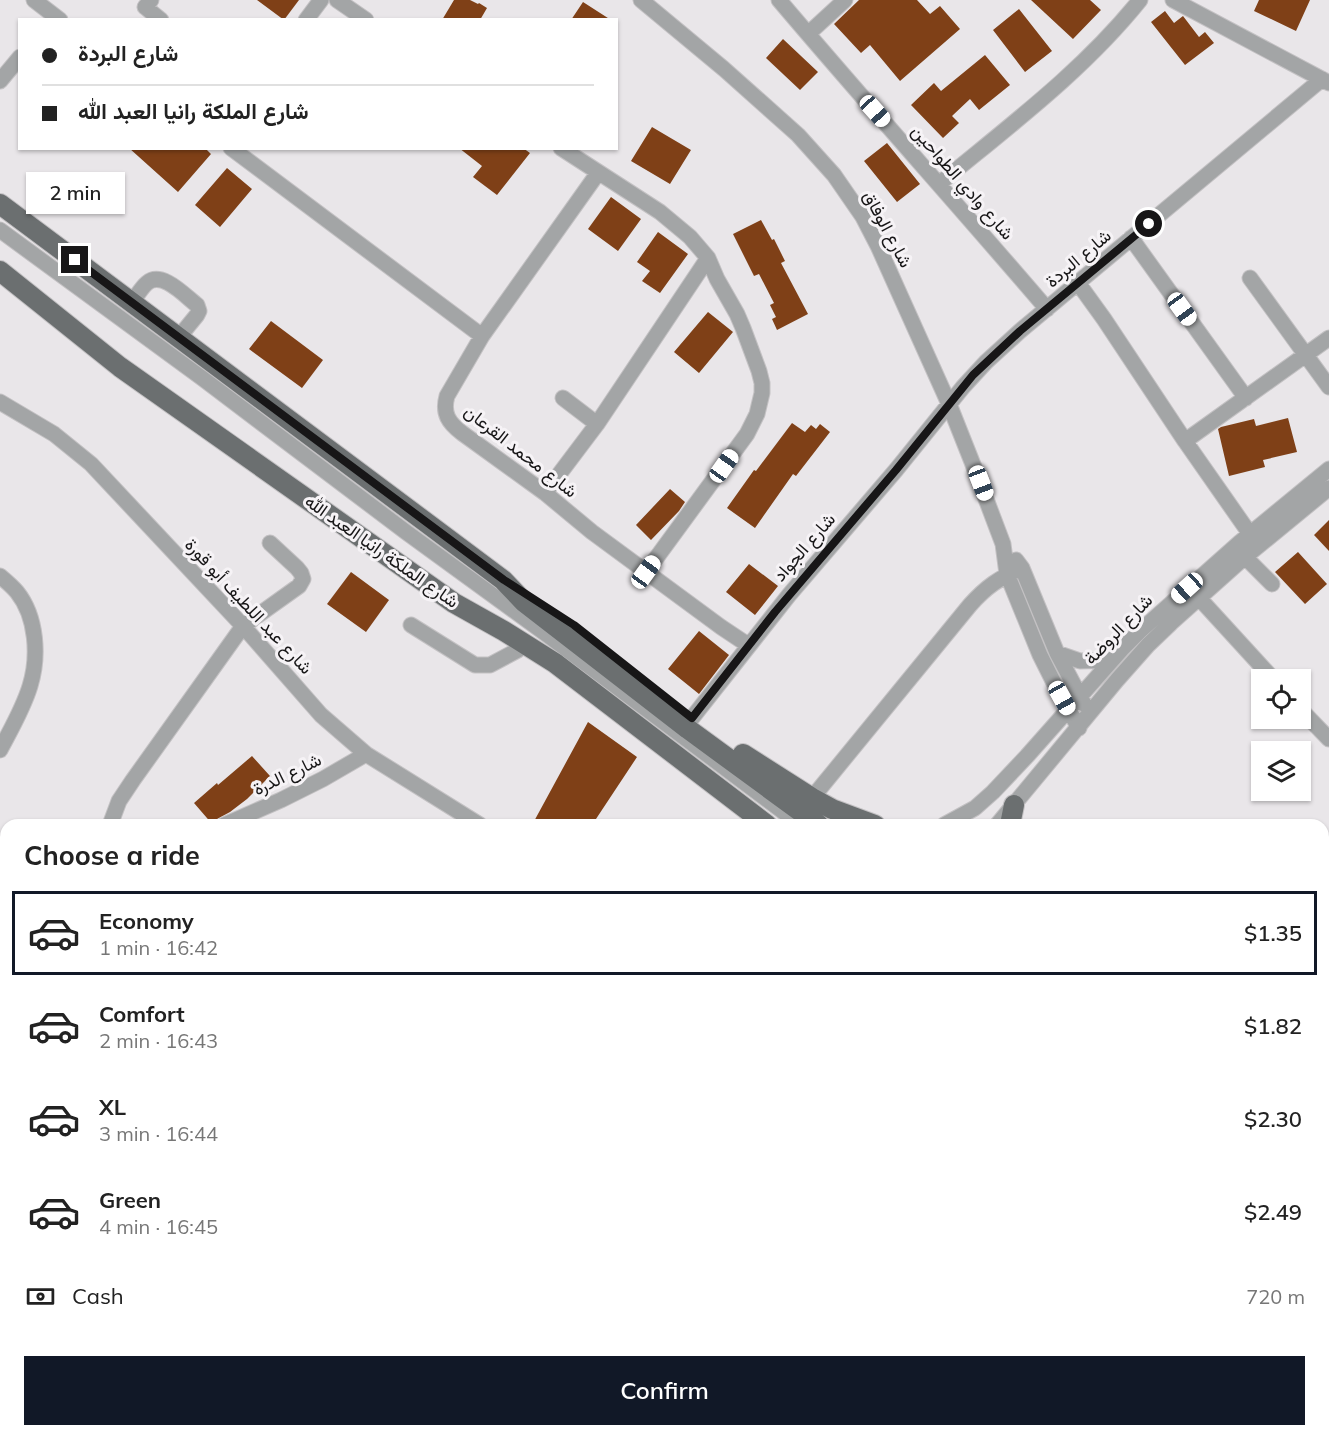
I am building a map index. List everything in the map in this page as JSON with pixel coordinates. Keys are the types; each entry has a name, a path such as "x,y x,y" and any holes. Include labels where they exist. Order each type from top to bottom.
{"main road":[{"path":"0,204 504,580 574,625 692,718 812,798 832,809 859,819"},
{"name":"شارع الملكة رانيا العبد الله","path":"0,271 120,367 454,603 555,663 759,819"},
{"path":"504,580 524,602 688,729 811,819"},
{"path":"454,603 652,749 740,819"},
{"path":"1011,819 1014,805"}],"street":[{"path":"34,0 55,18"},
{"path":"151,0 145,7 159,18"},
{"path":"308,18 321,0"},
{"path":"337,0 363,18"},
{"name":"شارع الوفاق","path":"641,0 798,135 834,175 863,217 949,404 1004,544 1022,568 1057,653 1090,714"},
{"name":"شارع وادي الطواحين","path":"779,0 1047,309"},
{"path":"808,34 845,0"},
{"path":"939,184 1012,124 1100,46 1140,0"},
{"path":"1173,0 1325,81"},
{"path":"0,81 18,59"},
{"name":"شارع البردة","path":"949,404 973,375 1020,331 1325,81"},
{"path":"234,150 482,336"},
{"path":"564,150 660,212 690,237 708,258 743,328 762,383 762,393 756,414 747,434 646,572"},
{"name":"شارع محمد القرعان","path":"598,173 482,336 447,396 445,408 447,417 453,426 545,493 592,532 748,645"},
{"path":"0,230 793,819"},
{"path":"0,236 782,819"},
{"path":"1131,238 1246,398"},
{"path":"545,493 597,424 708,258"},
{"path":"1250,278 1329,387"},
{"path":"132,302 148,282 157,279 164,280 197,305 199,311 197,315 178,338"},
{"path":"1078,283 1250,534"},
{"path":"1185,441 1329,338"},
{"path":"563,398 597,424"},
{"name":"شارع عبد اللطيف أبو قورة","path":"0,402 54,434 91,464 243,626 321,715 366,754 470,819"},
{"name":"شارع الجواد","path":"692,718 748,645 949,404"},
{"name":"شارع الروضة","path":"955,819 975,808 993,792 1140,631 1250,534 1329,469"},
{"name":"شارع الروضة","path":"1002,819 1148,645 1245,557 1329,488"},
{"path":"112,819 119,801 133,780 243,626 299,586 303,579 301,573 270,543"},
{"name":"شارع الوفاق","path":"1004,544 1007,574 1040,655 1079,728"},
{"path":"1245,557 1272,584"},
{"path":"812,798 983,590 996,580 1022,568"},
{"path":"0,576 18,594 24,604 35,635 35,658 27,696 0,750"},
{"path":"1199,598 1264,669"},
{"path":"411,625 475,664 490,665 518,650"},
{"path":"1057,653 1080,661 1112,660"},
{"path":"1311,717 1325,728"},
{"name":"شارع الدرة","path":"238,819 313,784 366,754"}],"building":[{"path":"257,0 299,0 286,18 281,18"},
{"path":"454,0 470,0 487,8 481,18 443,18"},
{"path":"859,0 917,0 930,14 940,6 960,29 900,81 870,45 861,53 834,24"},
{"path":"1031,0 1090,0 1101,10 1073,39"},
{"path":"1259,0 1310,0 1296,31 1254,11"},
{"path":"583,2 608,18 572,18"},
{"path":"1019,9 1052,51 1025,72 993,30"},
{"path":"1165,11 1174,23 1183,16 1199,37 1205,32 1214,43 1185,65 1151,22"},
{"path":"783,39 818,72 800,90 766,58"},
{"path":"985,55 1010,85 979,110 970,99 952,116 959,123 943,138 911,105 934,83 941,91"},
{"path":"652,127 691,150 670,184 631,161"},
{"path":"887,143 920,184 897,202 864,161"},
{"path":"131,150 207,150 211,154 178,192"},
{"path":"462,150 526,150 530,153 497,195 473,177 482,166"},
{"path":"227,168 252,189 220,227 195,205"},
{"path":"611,197 641,219 618,251 588,229"},
{"path":"761,220 785,261 781,263 808,314 777,330 772,319 776,317 770,305 774,303 759,274 754,276 733,234"},
{"path":"658,232 688,254 660,293 642,281 650,271 637,262"},
{"path":"708,312 733,332 699,373 674,352"},
{"path":"271,321 323,360 302,388 249,349"},
{"path":"1288,418 1297,452 1263,460 1265,467 1229,476 1218,429 1254,419 1256,426"},
{"path":"792,423 805,432 811,425 816,429 820,424 830,432 796,476 793,474 755,528 727,508"},
{"path":"670,489 685,502 651,540 636,525"},
{"path":"1329,520 1329,551 1314,535"},
{"path":"1298,552 1327,584 1305,604 1275,572"},
{"path":"749,564 778,586 755,615 726,592"},
{"path":"351,572 389,600 366,632 327,604"},
{"path":"699,631 729,655 699,694 668,669"},
{"path":"588,722 637,757 596,819 535,819"},
{"path":"252,756 270,776 230,812 217,819 208,819 194,803 217,783 218,785"}],"route":[{"path":"75,260 504,580 574,625 692,718 775,612 896,470 973,375 1020,331 1149,224"}]}
